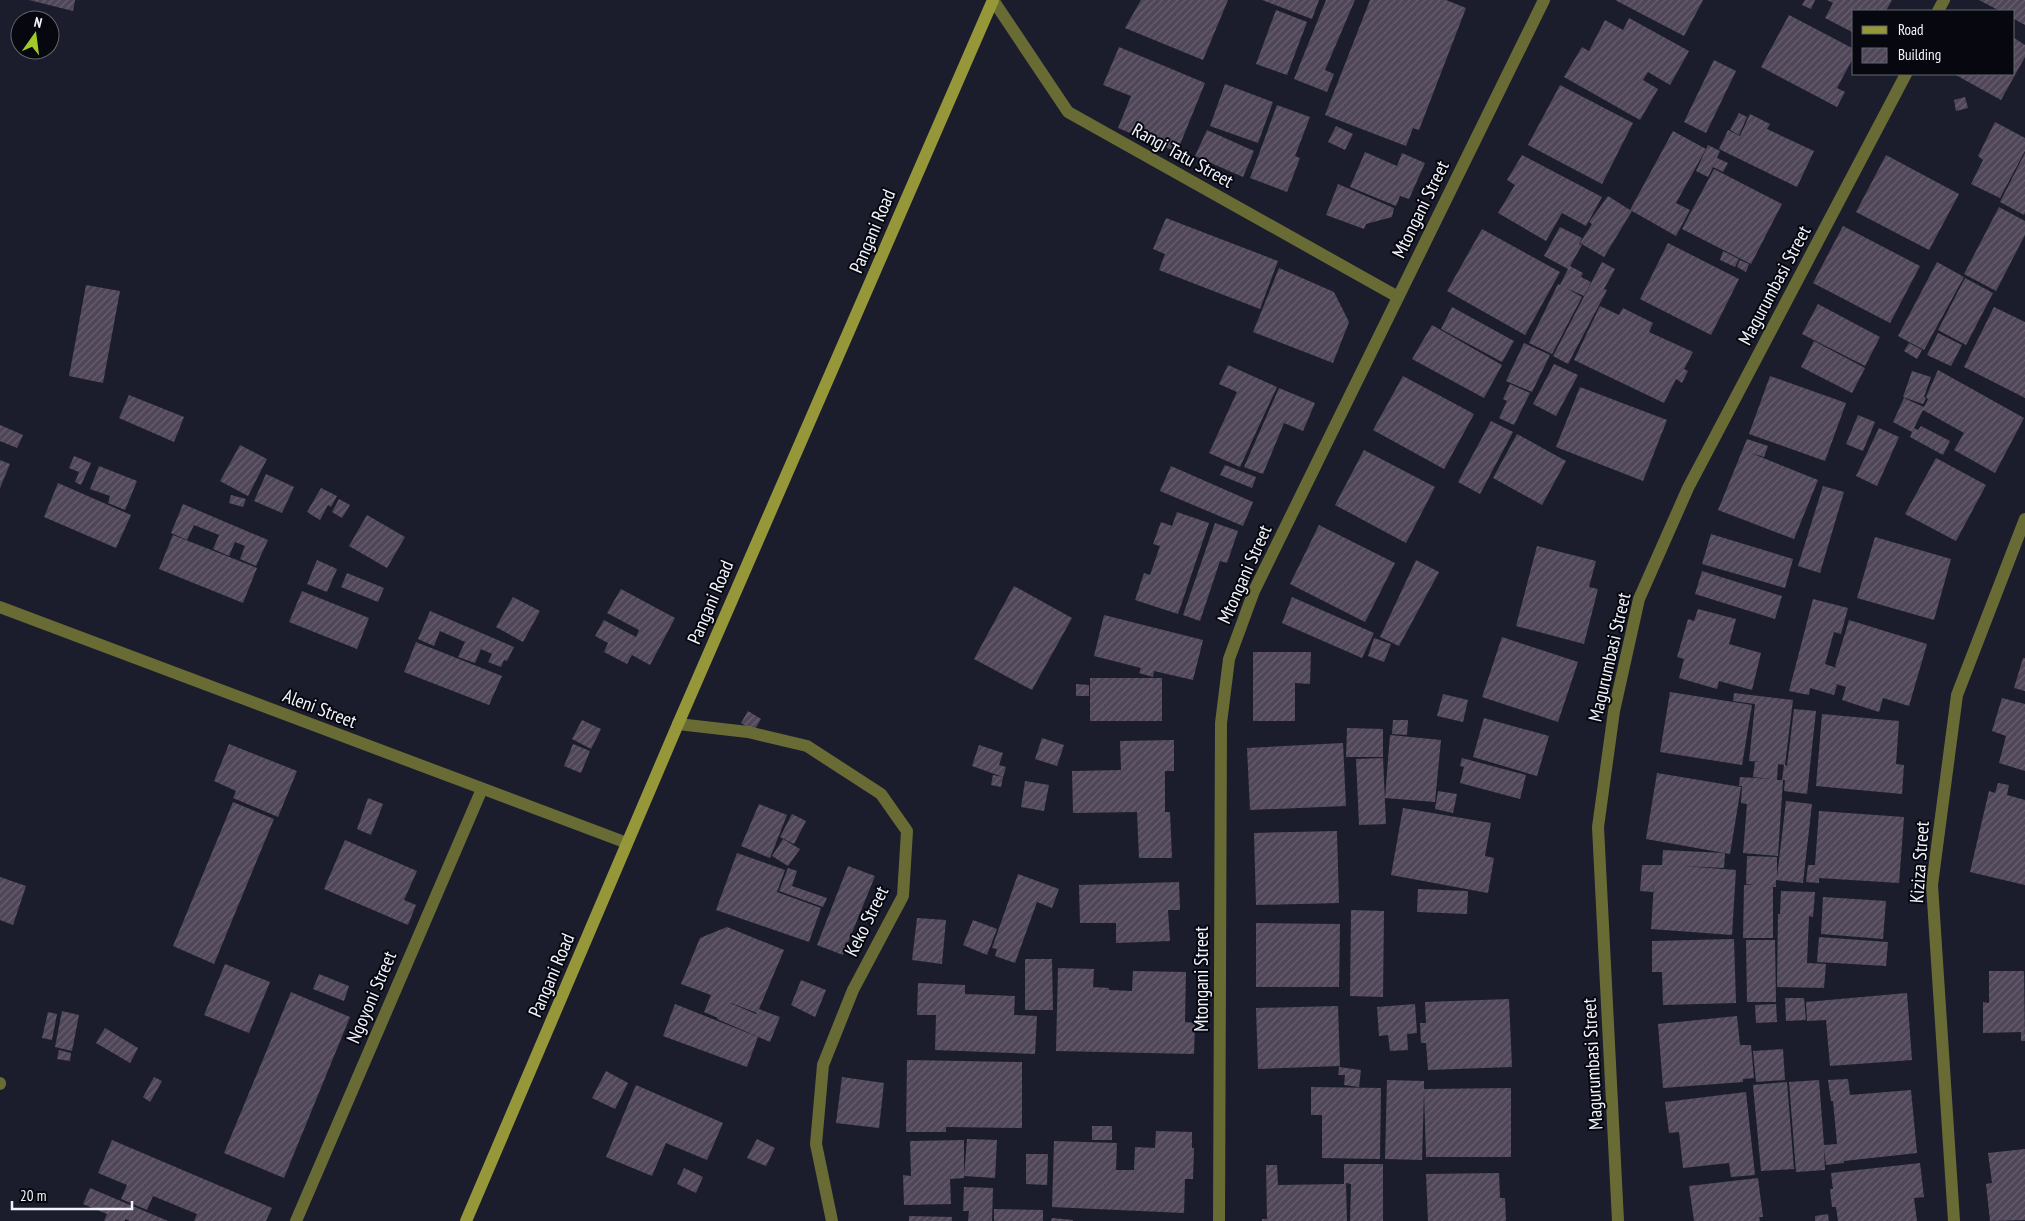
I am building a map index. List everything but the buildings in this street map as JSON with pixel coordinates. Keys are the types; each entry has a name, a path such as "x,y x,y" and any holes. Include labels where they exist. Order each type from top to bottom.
{"main road":[{"name":"Pangani Road","path":"466,1221 678,724 993,0"}],"street":[{"name":"Rangi Tatu Street","path":"993,0 1068,112 1398,297"},
{"name":"Mtongani Street","path":"1219,1221 1221,723 1229,659 1254,592 1544,0"},
{"name":"Magurumbasi Street","path":"1618,1221 1598,827 1614,712 1639,599 1688,488 1905,75"},
{"name":"Kiziza Street","path":"1954,1221 1932,885 1957,696 2025,519"},
{"name":"Aleni Street","path":"0,607 627,843"},
{"name":"Keko Street","path":"678,724 748,732 807,746 881,794 907,831 903,896 853,990 823,1065 816,1144 832,1221"},
{"name":"Ngoyoni Street","path":"296,1221 482,789"}]}
